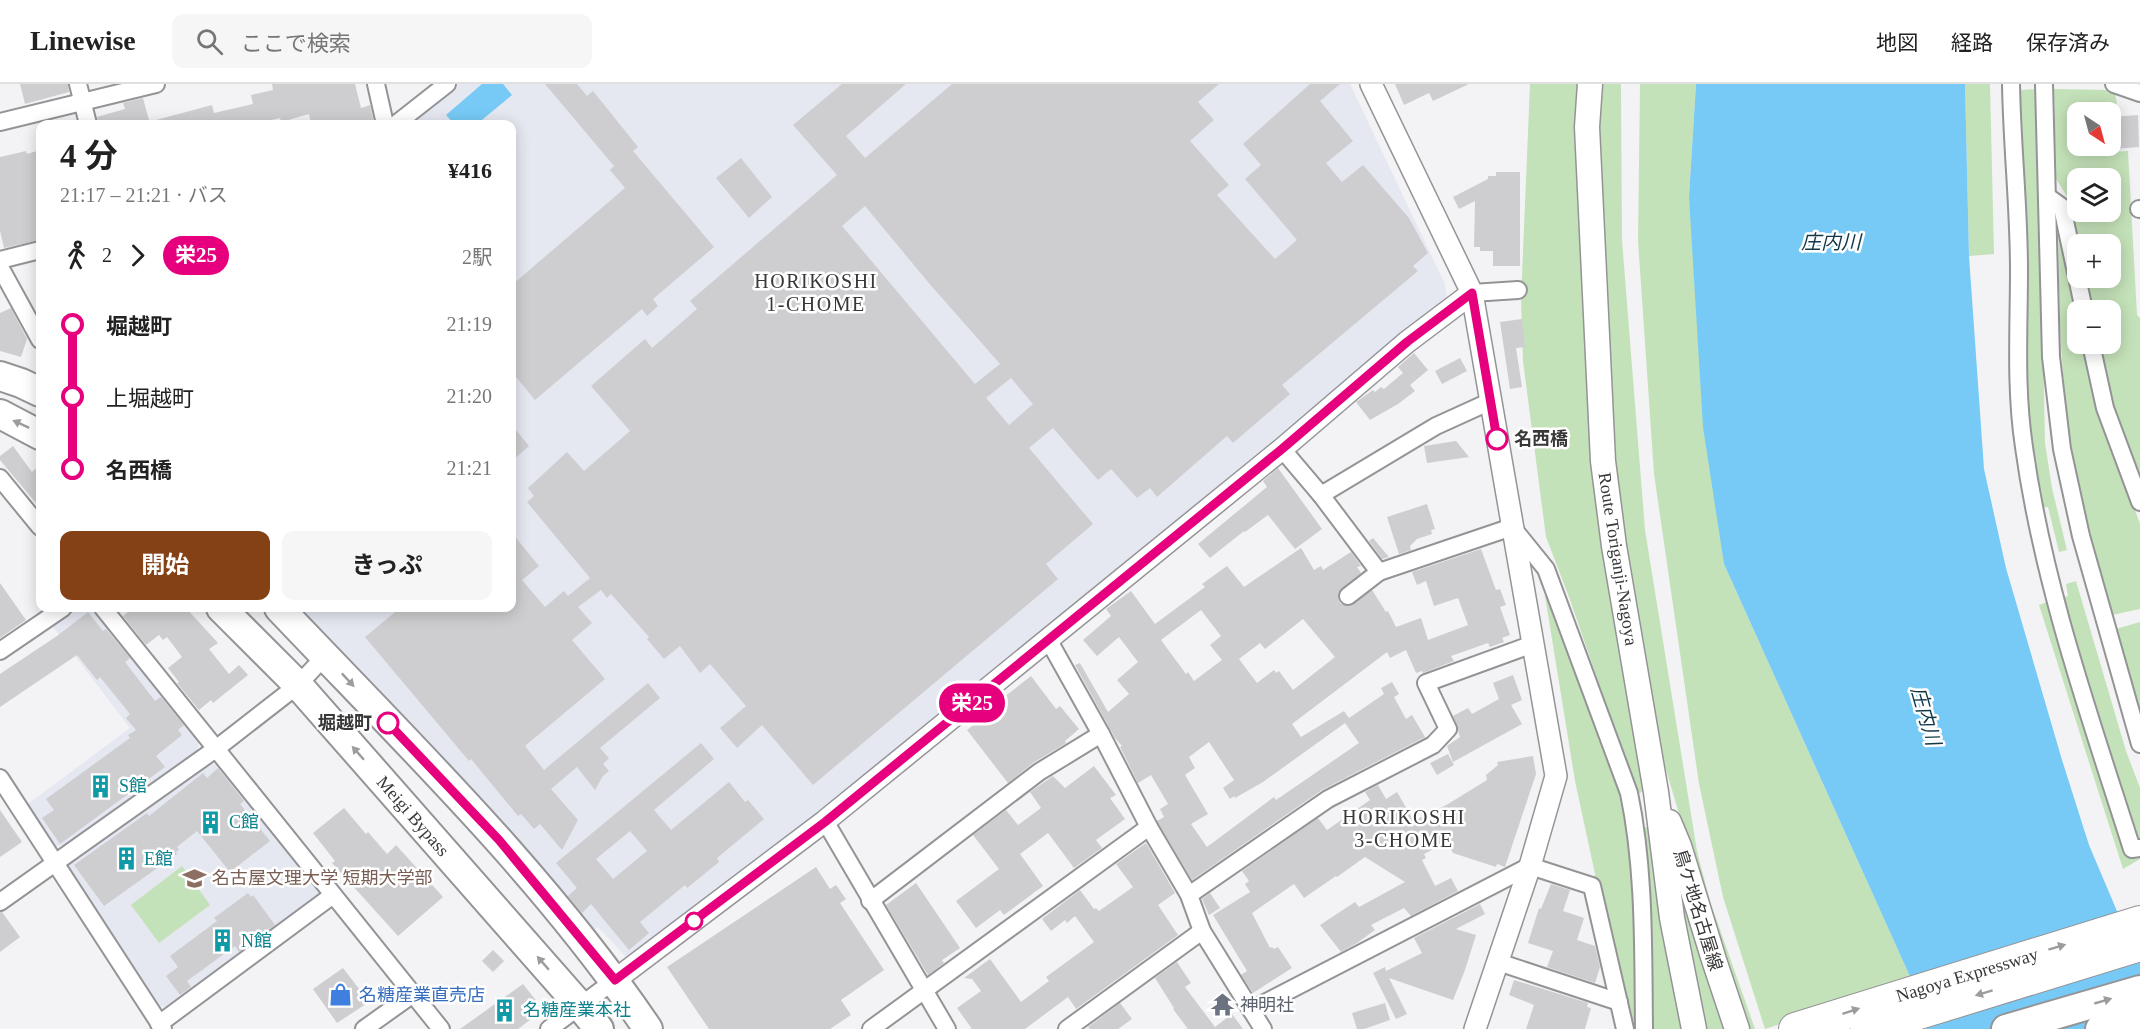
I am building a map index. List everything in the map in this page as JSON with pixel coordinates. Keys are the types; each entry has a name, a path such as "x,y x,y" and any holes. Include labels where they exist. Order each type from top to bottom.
{"highway":[{"path":"0,376 21,382 36,390"},
{"path":"0,414 36,433"},
{"name":"Meigi Bypass","path":"225,612 298,685 599,1029"},
{"path":"283,612 499,840 615,980 648,1029"},
{"name":"Nagoya Expressway","path":"1795,1029 2140,922"},
{"name":"Nagoya Expressway","path":"1867,1029 2140,945"},
{"path":"2006,1029 2140,990"},
{"path":"2100,1029 2140,1016"}],"main road":[{"name":"Route Toriganji-Nagoya","path":"1590,84 1587,127 1603,461 1614,546 1656,792 1672,918 1694,1029"},
{"name":"鳥ケ地名古屋線","path":"1656,792 1679,846 1737,1029"}],"street":[{"path":"78,84 87,120"},
{"path":"0,122 156,84"},
{"path":"376,84 385,120"},
{"path":"401,120 447,84"},
{"path":"1371,84 1472,293 1556,776 1530,866 1475,1029"},
{"path":"2011,84 2019,268 2018,364 2023,445 2038,529 2072,659 2132,849 2140,849"},
{"path":"2044,84 2051,357 2062,450 2081,536 2140,744"},
{"path":"2114,84 2140,93"},
{"path":"2048,197 2062,207 2082,300"},
{"path":"0,260 36,251"},
{"path":"0,267 36,333"},
{"path":"549,1029 825,822 1282,449 1407,342 1472,293 1518,290"},
{"path":"2093,354 2105,408 2140,502"},
{"path":"1321,495 1436,426 1491,401"},
{"path":"1282,449 1321,495 1379,572"},
{"path":"0,478 6,497 36,523"},
{"path":"1348,596 1379,572 1512,527"},
{"path":"1512,527 1546,569 1629,793 1636,828 1642,922 1644,1029"},
{"path":"0,651 57,612"},
{"path":"106,612 441,1029"},
{"path":"1049,641 1149,827 1189,895 1203,931 1263,1029"},
{"path":"1189,895 1328,799 1433,745 1448,729 1426,683 1533,644"},
{"path":"0,902 217,748 298,685 325,656"},
{"path":"870,901 1039,772 1101,734"},
{"path":"0,778 161,1026 333,895"},
{"path":"825,822 946,1029"},
{"path":"1636,828 1661,826"},
{"path":"871,1029 1149,827"},
{"path":"1251,1010 1530,866 1592,886 1624,1029"},
{"path":"1067,1029 1203,931"},
{"path":"1498,962 1619,1002"},
{"path":"364,1029 413,994"}],"shaded area":[{"path":"459,84 1350,84 1445,284 1447,298 820,812 628,959 598,927 592,931 304,612 516,612 516,120 413,120"},
{"path":"66,612 97,612 199,740 197,751 64,845 56,846 28,804 130,728 50,623"},
{"name":"名古屋文理大学 短期大学部","path":"209,764 219,764 321,891 320,897 169,1008 160,1006 68,864"}],"green space":[{"path":"1530,84 1581,84 1644,791 1637,794 1546,537 1523,361 1521,299"},
{"path":"1601,84 1621,84 1622,240 1645,530 1697,851 1710,901 1755,1029 1628,1029 1592,886 1595,874 1575,781 1545,596 1551,601 1626,812 1636,828 1661,826 1691,854 1645,699 1613,460 1598,139"},
{"path":"1640,84 1696,84 1689,197 1724,564 1912,981 1765,1029 1723,897 1699,784 1654,474 1638,241"},
{"path":"1965,84 1990,84 1994,254 1969,256"},
{"path":"2038,89 2045,443 2052,488 2067,550 2059,552 2048,507 2038,508 2027,445 2018,90"},
{"path":"2054,89 2114,90 2117,102 2067,102 2067,156 2121,156 2121,151 2128,151 2137,315 2140,318 2140,478 2113,410 2101,354 2121,354 2121,300 2090,300 2087,288 2121,288 2121,234 2076,234 2074,222 2121,222 2121,168 2067,168 2067,196 2056,179"},
{"path":"2058,223 2067,268 2067,288 2071,288 2074,300 2067,300 2067,354 2085,354 2098,409 2140,524 2140,609 2112,615 2084,511 2073,459 2064,383"},
{"path":"2076,581 2126,751 2140,788 2140,845 2134,845 2058,599 2068,596 2066,584"},
{"path":"2052,600 2140,851 2140,859 2123,869 2039,605"},
{"path":"2140,622 2140,715 2116,629"},
{"path":"182,866 210,905 159,943 131,905"}],"water":[{"path":"482,84 503,84 512,95 482,120 450,120 446,115"},
{"name":"庄内川","path":"1696,84 1965,84 1969,256 1984,469 2006,568 2089,845 2125,930 2140,955 2140,1029 1927,1029 1912,981 1724,564 1703,427 1689,197"}],"building":[{"path":"20,84 68,84 69,92 25,104"},
{"path":"272,84 355,84 361,108 370,105 373,120 310,120 309,114 288,120 280,120 280,118 271,120 156,120 212,105 214,113 253,104 251,95 273,90"},
{"path":"545,84 577,84 587,96 593,91 638,147 633,151 714,247 653,299 658,306 647,316 642,309 535,400 516,377 516,282 625,188 610,170 614,166"},
{"path":"842,84 906,84 846,136 865,158 952,84 1219,84 1198,102 1214,120 1190,141 1229,185 1217,195 1275,259 1297,240 1245,179 1261,165 1243,144 1310,84 1340,84 1320,101 1353,141 1326,163 1342,182 1363,165 1409,218 1428,253 1413,266 1418,271 1282,385 1290,394 1233,443 1227,436 1157,497 1150,488 1137,498 1111,469 1098,480 1053,428 1029,448 1093,524 1046,564 1058,579 813,785 762,725 737,748 720,728 746,706 710,664 700,673 680,646 664,659 647,639 649,637 611,594 607,598 601,590 578,607 592,623 572,640 605,679 525,746 544,770 648,683 660,698 600,748 609,758 603,764 609,771 603,776 595,790 577,767 551,789 578,820 562,850 540,824 534,829 521,814 518,816 365,637 395,612 516,612 516,538 539,566 522,580 545,607 564,591 568,596 590,578 527,502 534,496 528,488 567,452 584,471 630,431 591,386 645,339 652,348 697,309 690,301 837,175 793,125","holes":["865,206 1000,364 975,384 842,226","1011,378 1033,404 1009,425 986,398"]},
{"path":"1395,84 1469,84 1433,101 1429,93 1404,105"},
{"path":"143,98 149,120 97,120 97,117 125,109 123,103"},
{"path":"2138,115 2139,147 2121,148 2121,116"},
{"path":"26,151 27,154 36,151 36,241 4,248 0,231 0,157"},
{"path":"741,158 772,197 749,218 716,178"},
{"path":"1496,172 1520,172 1520,266 1493,266 1493,251 1480,251 1480,247 1474,247 1475,201 1459,209 1453,197 1488,179 1488,176 1496,176"},
{"path":"11,308 27,339 21,357 0,351 0,313"},
{"path":"1522,319 1525,347 1516,348 1522,387 1510,389 1500,322"},
{"path":"1414,353 1428,370 1410,385 1415,391 1370,420 1356,402 1373,390 1375,392 1381,387 1384,389 1403,373 1398,367"},
{"path":"1460,358 1467,371 1442,384 1435,371"},
{"path":"516,430 529,446 516,457"},
{"path":"1456,441 1469,457 1427,463 1424,446"},
{"path":"13,446 32,472 36,468 36,503 0,460 0,456"},
{"path":"1278,468 1322,529 1295,549 1268,515 1210,558 1198,544 1267,487 1263,481"},
{"path":"1427,504 1435,529 1431,530 1432,534 1417,539 1410,546 1411,550 1399,554 1387,517"},
{"path":"1373,538 1389,557 1382,559 1369,541"},
{"path":"1301,548 1314,570 1321,566 1323,570 1351,552 1361,566 1357,567 1361,573 1339,592 1340,603 1350,606 1372,590 1386,612 1388,611 1396,627 1421,618 1428,640 1468,625 1458,598 1434,606 1426,581 1417,585 1412,572 1481,549 1496,590 1500,589 1506,605 1500,607 1510,635 1502,638 1504,642 1490,647 1488,643 1451,656 1454,661 1423,673 1422,671 1416,673 1406,650 1390,658 1387,652 1292,724 1301,737 1344,711 1349,718 1384,694 1381,688 1392,682 1399,694 1394,697 1406,719 1412,715 1425,737 1322,790 1192,880 1157,821 1164,817 1160,809 1168,804 1151,775 1138,783 1120,747 1122,746 1115,738 1075,665 1080,663 1108,712 1129,694 1117,680 1138,662 1119,637 1097,656 1083,640 1111,616 1106,609 1131,591 1155,624 1205,587 1202,584 1227,566 1244,587","holes":["1201,610 1221,636 1210,645 1222,660 1194,681 1188,672 1186,674 1161,640","1303,619 1335,657 1293,690 1279,671 1276,673 1274,670 1257,683 1239,659 1260,643 1265,649","1345,723 1359,743 1276,800 1274,797 1207,847 1191,824 1208,814 1185,775 1195,768 1189,757 1209,742 1234,780 1223,788 1230,799 1263,782"]},
{"path":"0,583 26,620 0,638"},
{"path":"88,612 103,631 106,629 130,658 125,662 155,701 161,697 184,725 178,730 182,735 156,756 165,767 60,844 42,818 54,810 46,799 130,738 128,735 136,730 126,718 130,714 100,677 97,680 77,655 0,707 0,674"},
{"path":"128,612 190,612 218,643 209,649 229,674 239,665 248,675 213,703 211,700 199,710 168,668 182,657 167,637 163,640 159,635 146,645 123,616"},
{"path":"1513,675 1522,700 1511,705 1522,724 1453,762 1447,746 1460,737 1453,716 1468,708 1472,714 1499,699 1493,683"},
{"path":"1031,676 1056,709 1060,706 1079,729 1065,741 1066,743 1033,763 1008,783 967,730 1005,701 1003,698"},
{"path":"701,743 714,759 654,810 671,830 729,782 745,802 748,800 764,819 717,858 719,862 687,888 685,885 640,922 649,933 629,950 591,904 582,913 568,896 577,888 556,863","holes":["630,831 647,851 613,879 596,859"]},
{"path":"1448,754 1454,765 1437,775 1430,763"},
{"path":"1533,756 1536,774 1505,867 1497,864 1496,867 1453,853 1447,842 1424,854 1426,858 1422,860 1435,886 1451,878 1458,891 1411,916 1404,908 1371,925 1375,930 1341,952 1320,925 1355,902 1359,907 1405,882 1365,857 1304,898 1294,884 1252,913 1270,948 1278,947 1292,968 1253,993 1241,975 1247,971 1213,915 1250,892 1245,884 1249,881 1242,871 1318,818 1327,830 1370,800 1365,792 1378,785 1386,799 1397,792 1414,821 1448,804 1487,780 1486,775 1498,765 1497,762"},
{"path":"1094,766 1116,795 1110,798 1125,819 1096,840 1102,848 1074,868 1048,833 1020,854 1043,886 1004,915 1000,910 976,928 956,901 999,869 973,835 1006,810 1018,825 1041,808 1030,792 1053,776 1065,788"},
{"path":"218,768 244,801 240,804 270,841 230,872 197,831 177,847 179,850 177,854 104,906 74,865 147,813 149,816 203,773 207,778"},
{"path":"344,808 387,854 396,845 443,897 398,936 332,863 335,861 313,833"},
{"path":"0,810 22,842 0,857"},
{"path":"1146,843 1175,893 1158,905 1178,935 1076,1009 1068,997 1025,1029 972,1029 957,1008 981,991 972,979 964,978 990,959 1021,1002 1049,981 1046,977 1094,942 1075,916 1067,923 1065,920 1051,931 1042,919 1080,890 1094,909 1099,911 1133,887 1116,864"},
{"path":"816,867 830,889 836,885 846,899 840,903 884,970 841,1000 851,1015 830,1029 709,1029 667,967"},
{"path":"916,883 960,948 942,960 944,963 928,975 886,905"},
{"path":"1551,884 1570,890 1563,911 1584,918 1577,940 1595,946 1600,967 1595,983 1547,967 1553,951 1528,943 1539,908 1541,909"},
{"name":"N館","path":"248,893 251,897 253,895 275,925 239,952 235,946 187,981 191,987 180,995 166,976 178,967 170,956 217,921 214,918"},
{"path":"1210,893 1220,908 1209,915 1202,899"},
{"path":"1480,904 1485,914 1456,929 1476,935 1453,1000 1389,978 1407,1014 1396,1019 1373,973 1385,967 1386,971 1422,953 1414,938"},
{"path":"0,912 20,937 0,952"},
{"path":"493,950 504,961 493,972 482,961"},
{"path":"1177,962 1191,983 1185,987 1215,1027 1232,1014 1243,1029 1188,1029 1155,978"},
{"name":"名糖産業直売店","path":"343,968 369,1002 337,1023 313,989"},
{"path":"1514,980 1588,1003 1587,1007 1591,1008 1585,1029 1526,1029 1534,1005 1509,995"},
{"name":"名糖産業本社","path":"523,984 538,1003 530,1009 535,1016 518,1029 460,1029"},
{"path":"1120,1003 1132,1019 1118,1029 1090,1029 1088,1027"},
{"path":"1385,1003 1390,1020 1364,1029 1357,1029 1352,1013"}],"bus line":[{"name":"栄25","path":"388,723 499,840 615,980 825,822 1282,449 1407,342 1472,293 1497,439"}],"place":[{"name":"名西橋","path":"1497,439"},
{"name":"堀越町","path":"388,723"},
{"name":"S館","path":"101,786"},
{"name":"C館","path":"211,822"},
{"name":"E館","path":"126,859"},
{"name":"名古屋文理大学 短期大学部","path":"194,878"},
{"name":"N館","path":"223,941"},
{"name":"名糖産業直売店","path":"341,995"},
{"name":"神明社","path":"1222,1005"},
{"name":"名糖産業本社","path":"505,1010"}],"district":[{"name":"HORIKOSHI 1-CHOME","path":"816,292"},
{"name":"HORIKOSHI 3-CHOME","path":"1404,828"}]}
